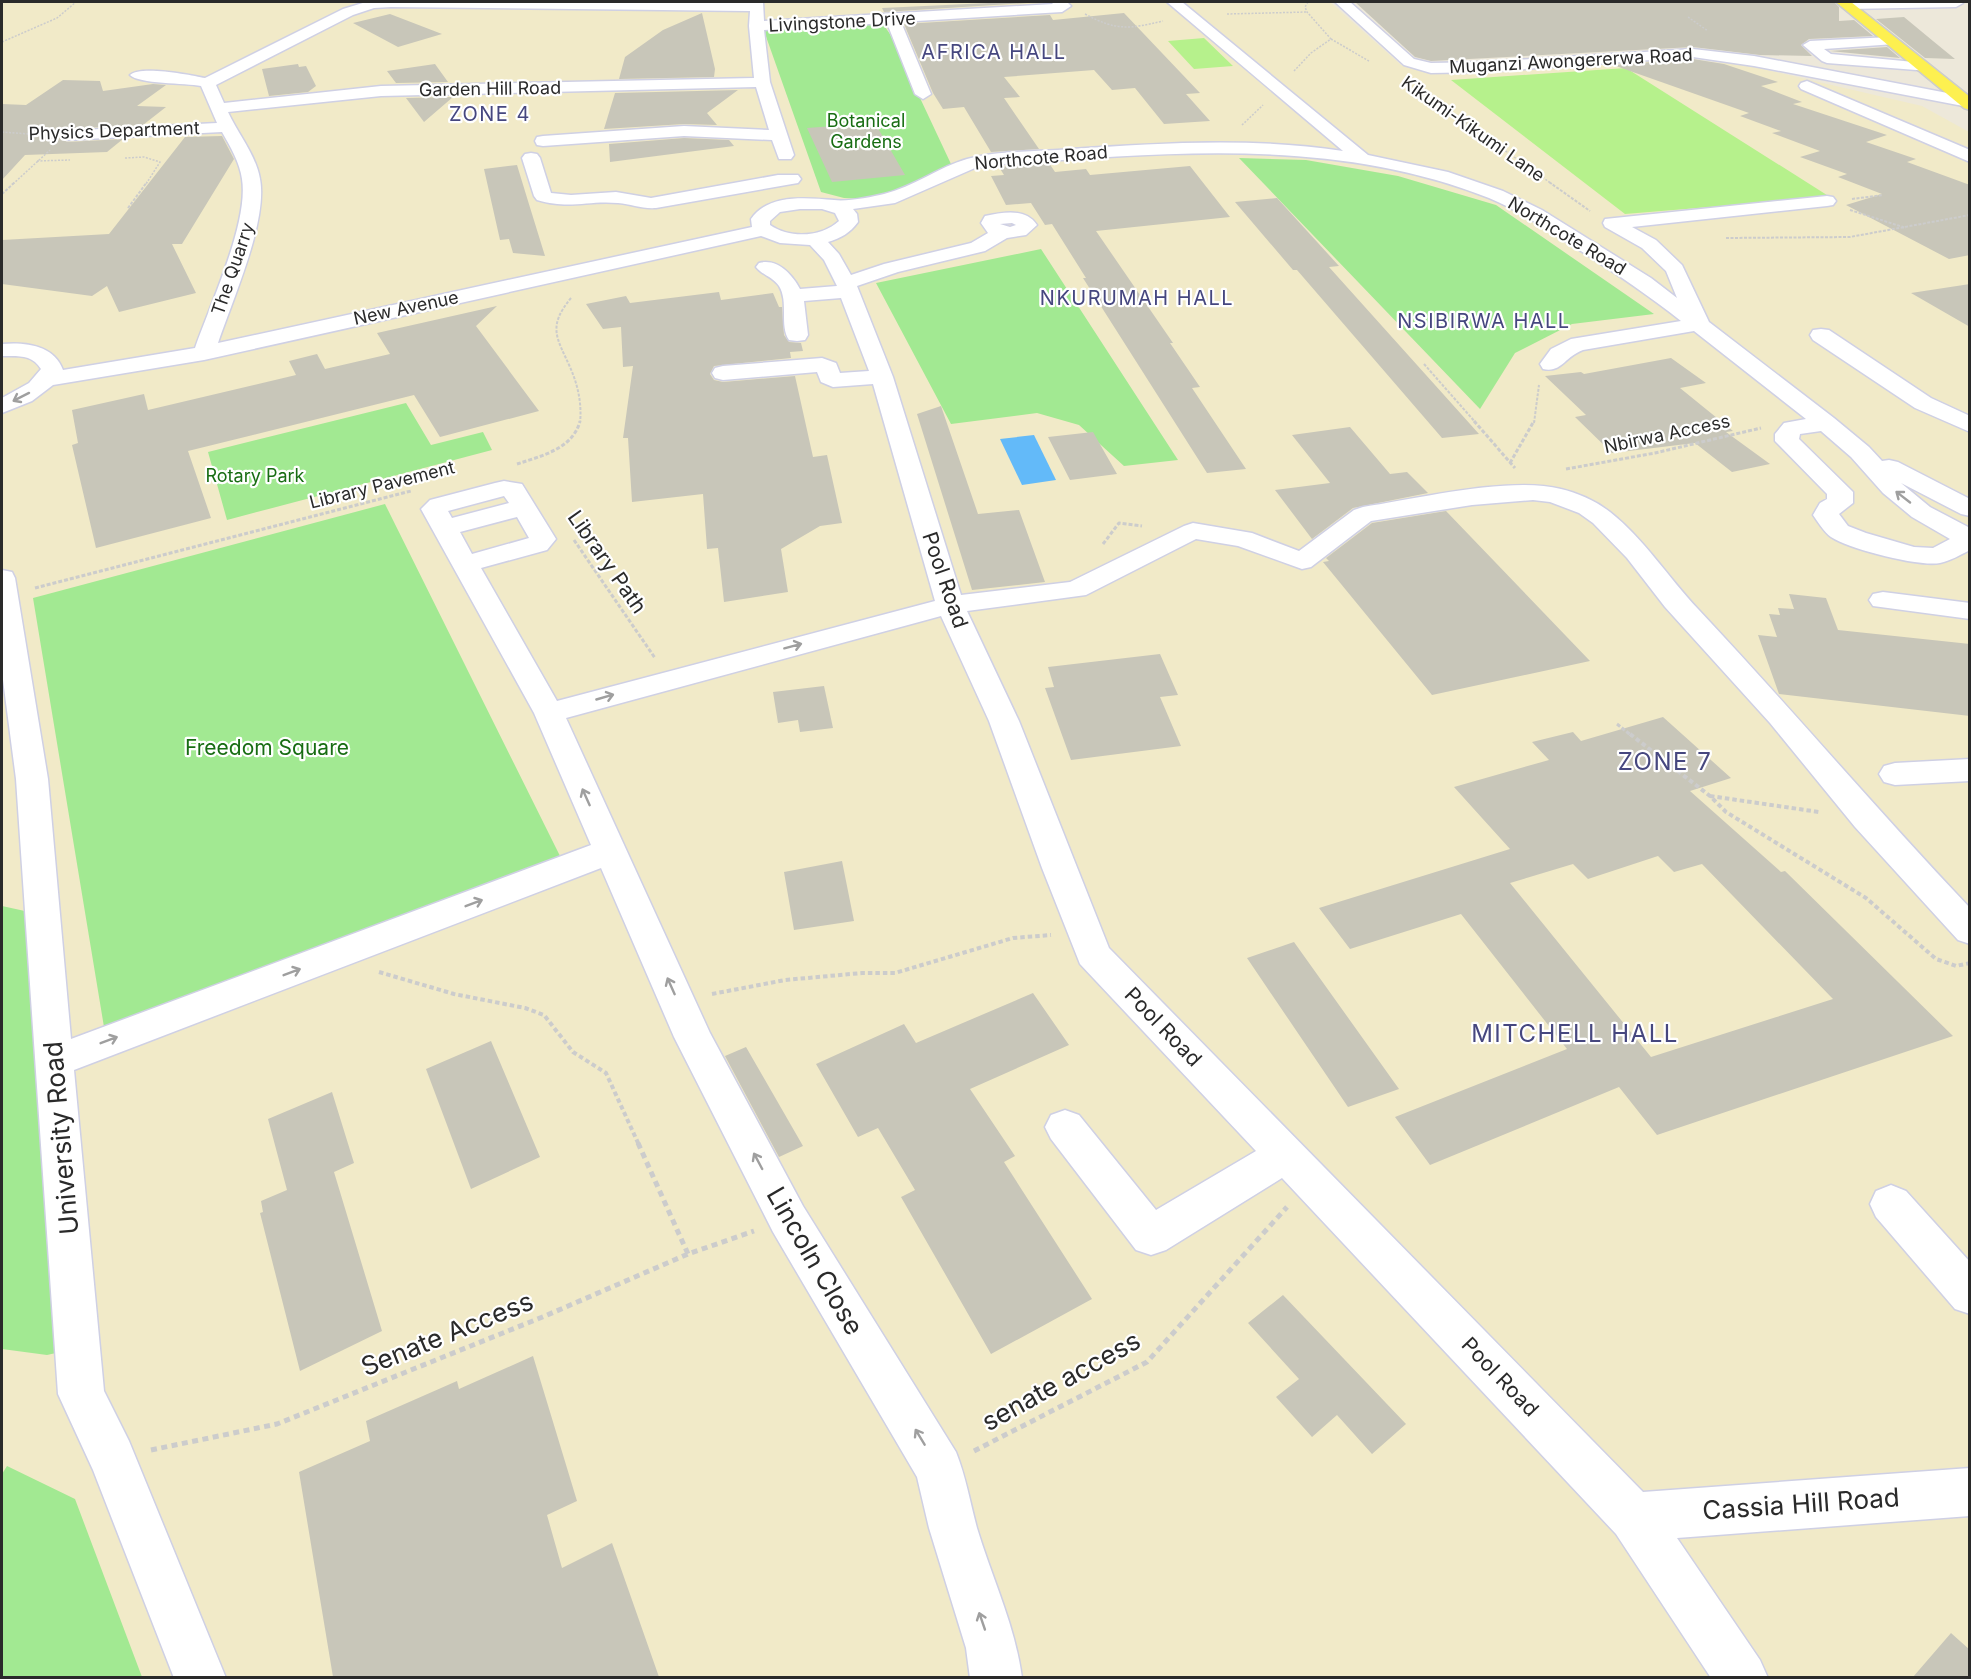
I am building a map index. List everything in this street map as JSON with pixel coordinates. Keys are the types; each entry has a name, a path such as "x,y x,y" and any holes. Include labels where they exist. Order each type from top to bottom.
{"main road":[{"path":"1845,3 1966,103"}],"street":[{"path":"138,75 186,78 207,83 348,12 384,2 758,4 756,26 762,82 800,203"},
{"path":"1174,2 1193,15 1364,159"},
{"name":"Muganzi Awongererwa Road","path":"1342,2 1409,62 1431,68 1483,68 1686,52 1754,61 1966,103"},
{"path":"1845,3 1956,3"},
{"name":"Livingstone Drive","path":"756,26 784,19 893,20 1059,9 1061,4"},
{"path":"893,20 923,94"},
{"path":"1890,41 1810,45 1827,58 1924,68"},
{"name":"Garden Hill Road","path":"220,108 296,105 381,92 435,90 562,93 681,84 762,82"},
{"name":"The Quarry","path":"204,353 251,215 251,177 239,146 227,127 207,83"},
{"path":"681,84 716,96"},
{"path":"1807,86 1970,157"},
{"path":"1945,86 1970,86"},
{"path":"427,105 435,90"},
{"name":"Physics Department","path":"67,135 227,127"},
{"path":"543,141 684,131 778,135"},
{"path":"1303,150 1320,144 1332,134"},
{"name":"Northcote Road","path":"764,230 760,219 768,211 800,203 834,206 889,199 957,168 985,161 1165,148 1303,150 1364,159 1442,176 1497,195 1535,214 1644,282 1821,419 1860,452 1892,488 1922,512 1969,539"},
{"name":"Northcote Road","path":"814,238 833,234 849,222 913,201 962,176 986,168 1189,153 1219,148"},
{"path":"531,158 543,196 556,201 590,201 615,197 628,198 642,203 714,193 753,183 792,178"},
{"path":"1612,223 1827,201"},
{"path":"834,206 848,213 849,222"},
{"path":"1551,364 1553,358 1563,350 1579,344 1699,324 1676,269 1649,244 1612,223"},
{"path":"764,230 780,237 814,238"},
{"name":"New Avenue","path":"47,379 204,353 764,230"},
{"path":"793,296 848,287 891,268 978,247 1003,232"},
{"name":"Pool Road","path":"814,238 832,258 848,287 882,377 950,605 1004,721 1059,868 1087,933 1093,954 1633,1517 1742,1677"},
{"path":"766,267 788,281 793,296 797,335"},
{"path":"1821,335 1923,403 1970,425"},
{"path":"2,350 24,350 40,354 49,361 52,369 47,379 36,389 2,406"},
{"path":"723,373 817,365 826,366 830,377 837,381 882,377"},
{"path":"1821,419 1792,428 1787,434 1787,441 1840,492 1840,502 1829,508 1826,515 1839,531 1883,547 1926,556 1937,556 1969,539"},
{"name":"Northcote Road","path":"1860,452 1970,509"},
{"path":"549,713 950,605 1076,589 1192,531 1243,539 1302,561 1363,515 1503,493 1550,483 1555,495 1588,508 1614,529 1636,552 1675,601 1781,716 1868,819 1970,932"},
{"name":"Lincoln Close","path":"465,564 541,541 542,535 513,489 508,487 471,496 435,508 465,564 549,713 693,1037 788,1219 939,1469 953,1528 992,1648 996,1677"},
{"path":"1938,520 1970,514"},
{"name":"University Road","path":"3,587 32,779 81,1394 112,1458 200,1677"},
{"path":"1883,600 1970,611"},
{"path":"1895,774 1970,770"},
{"path":"55,1061 610,851"},
{"path":"1065,1127 1151,1236 1299,1167"},
{"path":"1891,1204 1970,1294"},
{"name":"Cassia Hill Road","path":"1633,1517 1970,1492"}],"path":[{"path":"2,42 57,18 76,2"},
{"path":"1263,2 1300,2"},
{"path":"1061,4 1112,28 1125,30 1193,15 1307,12 1305,7 1308,2"},
{"name":"Kikumi-Kikumi Lane","path":"1307,12 1331,39 1377,66"},
{"path":"1219,148 1280,89 1307,57 1331,39"},
{"name":"Kikumi-Kikumi Lane","path":"1416,87 1589,211 1612,223"},
{"name":"Physics Department","path":"2,132 67,135"},
{"path":"2,194 67,135"},
{"path":"121,158 144,157 160,162 157,170 128,207"},
{"path":"37,161 73,160"},
{"path":"1827,201 1907,228"},
{"path":"1723,238 1828,238 1907,228 1951,217 1970,215"},
{"path":"509,466 568,444 582,425 582,406 573,373 556,336 556,328 566,304 599,266"},
{"path":"1424,364 1524,478 1550,483"},
{"path":"1510,463 1534,423 1539,381 1551,364"},
{"name":"Nbirwa Access","path":"1550,483 1655,453 1821,419"},
{"name":"Library Pavement","path":"3,587 418,490"},
{"name":"Library Path","path":"568,532 669,679"},
{"path":"1617,724 1710,796 1726,812 1866,898 1936,959 1956,966 1970,963"},
{"path":"1710,796 1868,819"},
{"path":"679,1002 753,984 862,973 895,973 1013,938 1056,935 1093,954"},
{"path":"330,958 454,994 525,1008 544,1015 573,1053 606,1073 688,1254"},
{"name":"senate access","path":"939,1469 1147,1362 1299,1167"},
{"name":"Senate Access","path":"112,1458 277,1424 545,1316 688,1254 788,1219"}],"shaded area":[{"path":"2,2 1330,2 1401,65 1429,73 1461,75 1662,59 1741,64 1922,106 1969,132 1969,1677 2,1678"}],"green space":[{"name":"Botanical Gardens","path":"883,24 890,34 951,164 919,185 864,199 844,198 821,192 763,28"},
{"path":"1204,38 1233,66 1194,69 1168,41"},
{"path":"1626,68 1830,197 1625,214 1451,80"},
{"path":"1239,158 1306,160 1398,176 1496,205 1654,314 1572,324 1515,353 1480,409"},
{"path":"1041,249 1178,460 1124,466 1079,425 1037,413 951,424 876,283"},
{"name":"Rotary Park","path":"406,403 431,445 483,432 492,450 227,520 208,452"},
{"name":"Freedom Square","path":"385,504 561,858 104,1027 33,598"},
{"path":"2,906 43,915 78,1348 47,1355 2,1349"},
{"path":"7,1466 75,1499 142,1677 2,1677 2,1474"}],"water":[{"path":"1034,435 1056,480 1022,485 1000,439"}],"building":[{"path":"1042,2 884,12 882,8"},
{"path":"1355,2 1834,2 1839,7 1839,21 1854,20 1873,36 1809,39 1801,45 1812,56 1760,55 1693,47 1431,61 1415,57"},
{"path":"702,13 715,69 714,77 619,79 625,57 663,30"},
{"path":"1124,13 1200,93 1186,94 1210,121 1164,124 1135,88 1112,90 1094,70 1004,77 1020,97 1004,98 1039,149 991,152 964,107 943,109 933,93 904,24 1050,15 1053,20"},
{"path":"390,14 442,34 398,47 353,23"},
{"path":"1904,17 1955,59 1925,58 1876,19"},
{"path":"1887,47 1900,58 1830,51"},
{"path":"1693,59 1724,64 1778,82 1761,86 1802,102 1793,104 1887,135 1866,142 1916,159 1907,162 1970,185 1970,255 1949,259 1846,205 1882,194 1838,177 1847,174 1800,157 1820,151 1772,133 1781,131 1740,116 1749,113 1613,65"},
{"path":"298,64 299,67 306,66 316,86 308,92 269,96 262,69"},
{"path":"435,64 448,82 396,83 387,71"},
{"path":"63,80 100,81 103,91 153,84 166,85 137,106 166,107 143,125 61,129 57,136 67,142 123,139 107,152 25,155 2,180 2,104 26,105"},
{"path":"738,90 707,113 717,125 684,124 604,129 615,93"},
{"path":"453,97 424,122 406,98"},
{"path":"875,123 905,175 832,182 807,128"},
{"path":"222,136 234,159 182,244 172,244 196,293 119,312 107,286 92,296 2,284 2,240 109,234 185,137"},
{"path":"684,138 729,140 734,146 610,162 609,144"},
{"path":"1049,163 1055,172 1086,169 1090,175 1190,166 1230,217 1096,231 1173,343 1170,343 1200,387 1192,388 1246,469 1207,473 1083,278 1086,278 1052,224 1045,225 1031,203 1006,205 991,176 1004,175 999,167"},
{"path":"517,165 545,256 513,253 509,239 500,240 484,169"},
{"name":"NSIBIRWA HALL","path":"1277,198 1339,266 1329,267 1479,434 1442,438 1235,202"},
{"path":"1970,284 1970,327 1911,293"},
{"path":"719,292 721,300 773,293 779,307 782,307 784,335 789,342 801,343 803,351 790,352 791,358 714,366 710,374 714,380 723,382 795,376 813,457 827,455 842,523 820,526 781,549 788,592 724,602 718,548 707,549 703,494 632,502 628,438 623,438 633,366 623,367 621,327 603,329 586,304 626,296 630,303"},
{"path":"497,306 476,326 539,411 440,437 414,395 188,451 211,518 96,548 72,445 78,443 72,410 144,394 148,410 296,375 289,361 317,354 325,369 390,354 377,333"},
{"path":"1671,358 1706,383 1680,388 1733,431 1726,432 1770,464 1732,472 1695,443 1612,453 1575,417 1586,415 1545,376 1581,372 1584,374"},
{"path":"941,406 978,514 1019,510 1045,582 972,590 917,414"},
{"path":"1350,427 1390,474 1407,472 1428,493 1353,508 1312,539 1275,490 1330,483 1292,435"},
{"path":"1093,432 1117,474 1070,480 1048,437"},
{"path":"1446,511 1590,661 1432,695 1323,562 1329,561 1326,558 1372,523"},
{"path":"1789,594 1826,598 1838,630 1970,644 1970,716 1779,694 1758,635 1777,637 1769,614 1780,615 1778,608 1794,609"},
{"path":"1160,654 1178,695 1160,697 1181,746 1071,760 1045,688 1054,687 1048,667"},
{"path":"824,686 833,728 800,732 798,720 778,723 773,692"},
{"path":"1663,717 1731,778 1690,791 1781,872 1785,871 1953,1036 1657,1135 1619,1087 1430,1165 1395,1117 1567,1049 1461,914 1350,949 1319,908 1510,849 1454,787 1549,760 1532,742 1573,732 1581,741","holes":["1658,856 1674,872 1702,864 1833,999 1651,1057 1510,883 1573,864 1588,879"]},
{"path":"842,861 854,921 794,930 784,872"},
{"path":"1294,942 1399,1089 1348,1107 1247,958"},
{"path":"1033,993 1069,1045 970,1089 1015,1156 1004,1162 1092,1299 991,1354 901,1197 915,1190 878,1128 858,1137 816,1064 904,1024 916,1043"},
{"path":"491,1041 540,1157 471,1189 426,1069"},
{"path":"746,1047 803,1146 779,1157 725,1056"},
{"path":"332,1092 354,1163 334,1172 382,1331 300,1371 260,1213 263,1212 261,1201 287,1190 268,1119"},
{"path":"1283,1295 1406,1424 1372,1454 1337,1415 1312,1437 1276,1397 1299,1379 1248,1323"},
{"path":"533,1356 577,1501 547,1515 562,1568 612,1543 659,1677 333,1677 299,1472 370,1441 366,1421 457,1381 459,1389"},
{"path":"1951,1633 1970,1650 1970,1677 1913,1677"}],"district":[{"name":"AFRICA HALL","path":"994,52"},
{"name":"ZONE 4","path":"490,114"},
{"name":"NKURUMAH HALL","path":"1137,298"},
{"name":"NSIBIRWA HALL","path":"1484,321"},
{"name":"ZONE 7","path":"1665,762"},
{"name":"MITCHELL HALL","path":"1575,1034"}]}
